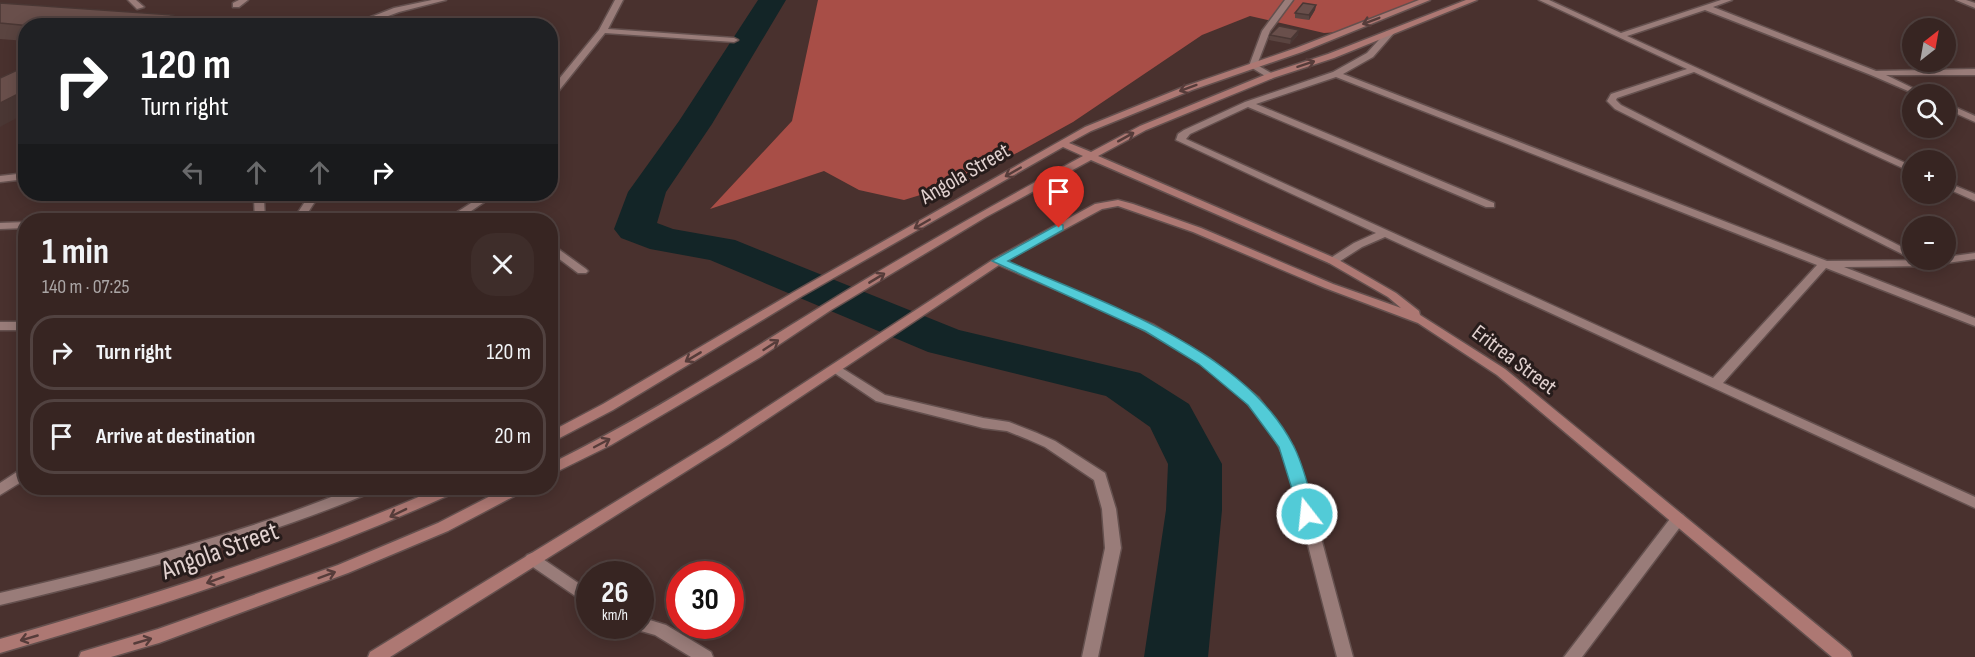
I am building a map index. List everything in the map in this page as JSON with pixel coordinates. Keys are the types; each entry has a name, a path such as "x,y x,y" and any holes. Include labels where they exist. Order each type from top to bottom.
{"main road":[{"name":"Angola Street","path":"558,434 609,407 798,294 1088,129 1134,109 1426,0"},
{"path":"558,466 606,442 755,355 827,308 982,215 1143,128 1270,76 1390,33 1473,0"},
{"path":"1063,144 1333,261 1392,295 1422,320"},
{"name":"Eritrea Street","path":"998,261 1099,206 1118,203 1139,209 1422,320 1501,372 1844,657"},
{"path":"376,657 837,369 998,261"},
{"name":"Angola Street","path":"0,646 163,599 388,518 436,495"},
{"path":"87,657 159,636 343,569 443,528 504,495"}],"street":[{"path":"132,0 140,7"},
{"path":"236,5 244,0"},
{"path":"374,18 397,10 442,0"},
{"path":"558,86 603,31 619,0"},
{"path":"1270,76 1253,66 1258,43 1278,11 1289,0"},
{"path":"1543,0 1902,164"},
{"path":"1621,35 1728,0"},
{"path":"1960,0 1975,6"},
{"path":"1706,8 1902,85"},
{"path":"603,31 734,40"},
{"path":"1390,33 1370,55 1336,74 1248,104 1187,132 1181,136 1181,140 1975,503"},
{"path":"1696,69 1614,96 1611,101 1618,107 1902,251"},
{"path":"1874,73 1975,72"},
{"path":"1336,74 1975,322"},
{"path":"1248,104 1490,206"},
{"path":"1956,110 1975,119"},
{"path":"0,179 18,177"},
{"path":"1957,190 1975,188"},
{"path":"1957,190 1975,198"},
{"path":"462,213 480,201"},
{"path":"0,226 18,225"},
{"path":"1333,261 1358,245 1384,234"},
{"path":"558,252 582,271"},
{"path":"1956,258 1975,256"},
{"path":"998,261 1150,328 1204,360 1254,401 1286,446 1302,493 1345,657"},
{"path":"1715,384 1824,264 1902,262"},
{"path":"0,326 18,326"},
{"path":"837,369 881,398 983,423 1009,427 1032,436 1050,444 1100,477 1109,509 1113,548 1106,571 1090,657"},
{"path":"0,490 18,477"},
{"path":"0,599 153,563 317,509 350,495"},
{"path":"1572,657 1678,519"},
{"path":"532,559 576,590"},
{"path":"654,628 705,657"}],"shaded area":[{"path":"818,0 1419,0 1339,32 1324,33 1250,16 1202,35 1073,122 966,181 904,200 859,190 824,171 710,209 792,121"}],"building":[{"path":"0,3 173,15 168,18 18,18 18,25 0,23"},
{"path":"1303,3 1316,5 1309,15 1295,13"},
{"path":"1279,26 1299,30 1291,39 1270,35"},
{"path":"18,70 18,94 0,103 0,78"}],"waterway":[{"path":"772,0 694,124 647,192 635,229 665,240 720,249 945,342 1122,384 1171,416 1195,464 1194,510 1176,657"}],"route":[{"path":"1059,228 998,261 1150,328 1204,360 1254,401 1286,446 1307,514"}]}
